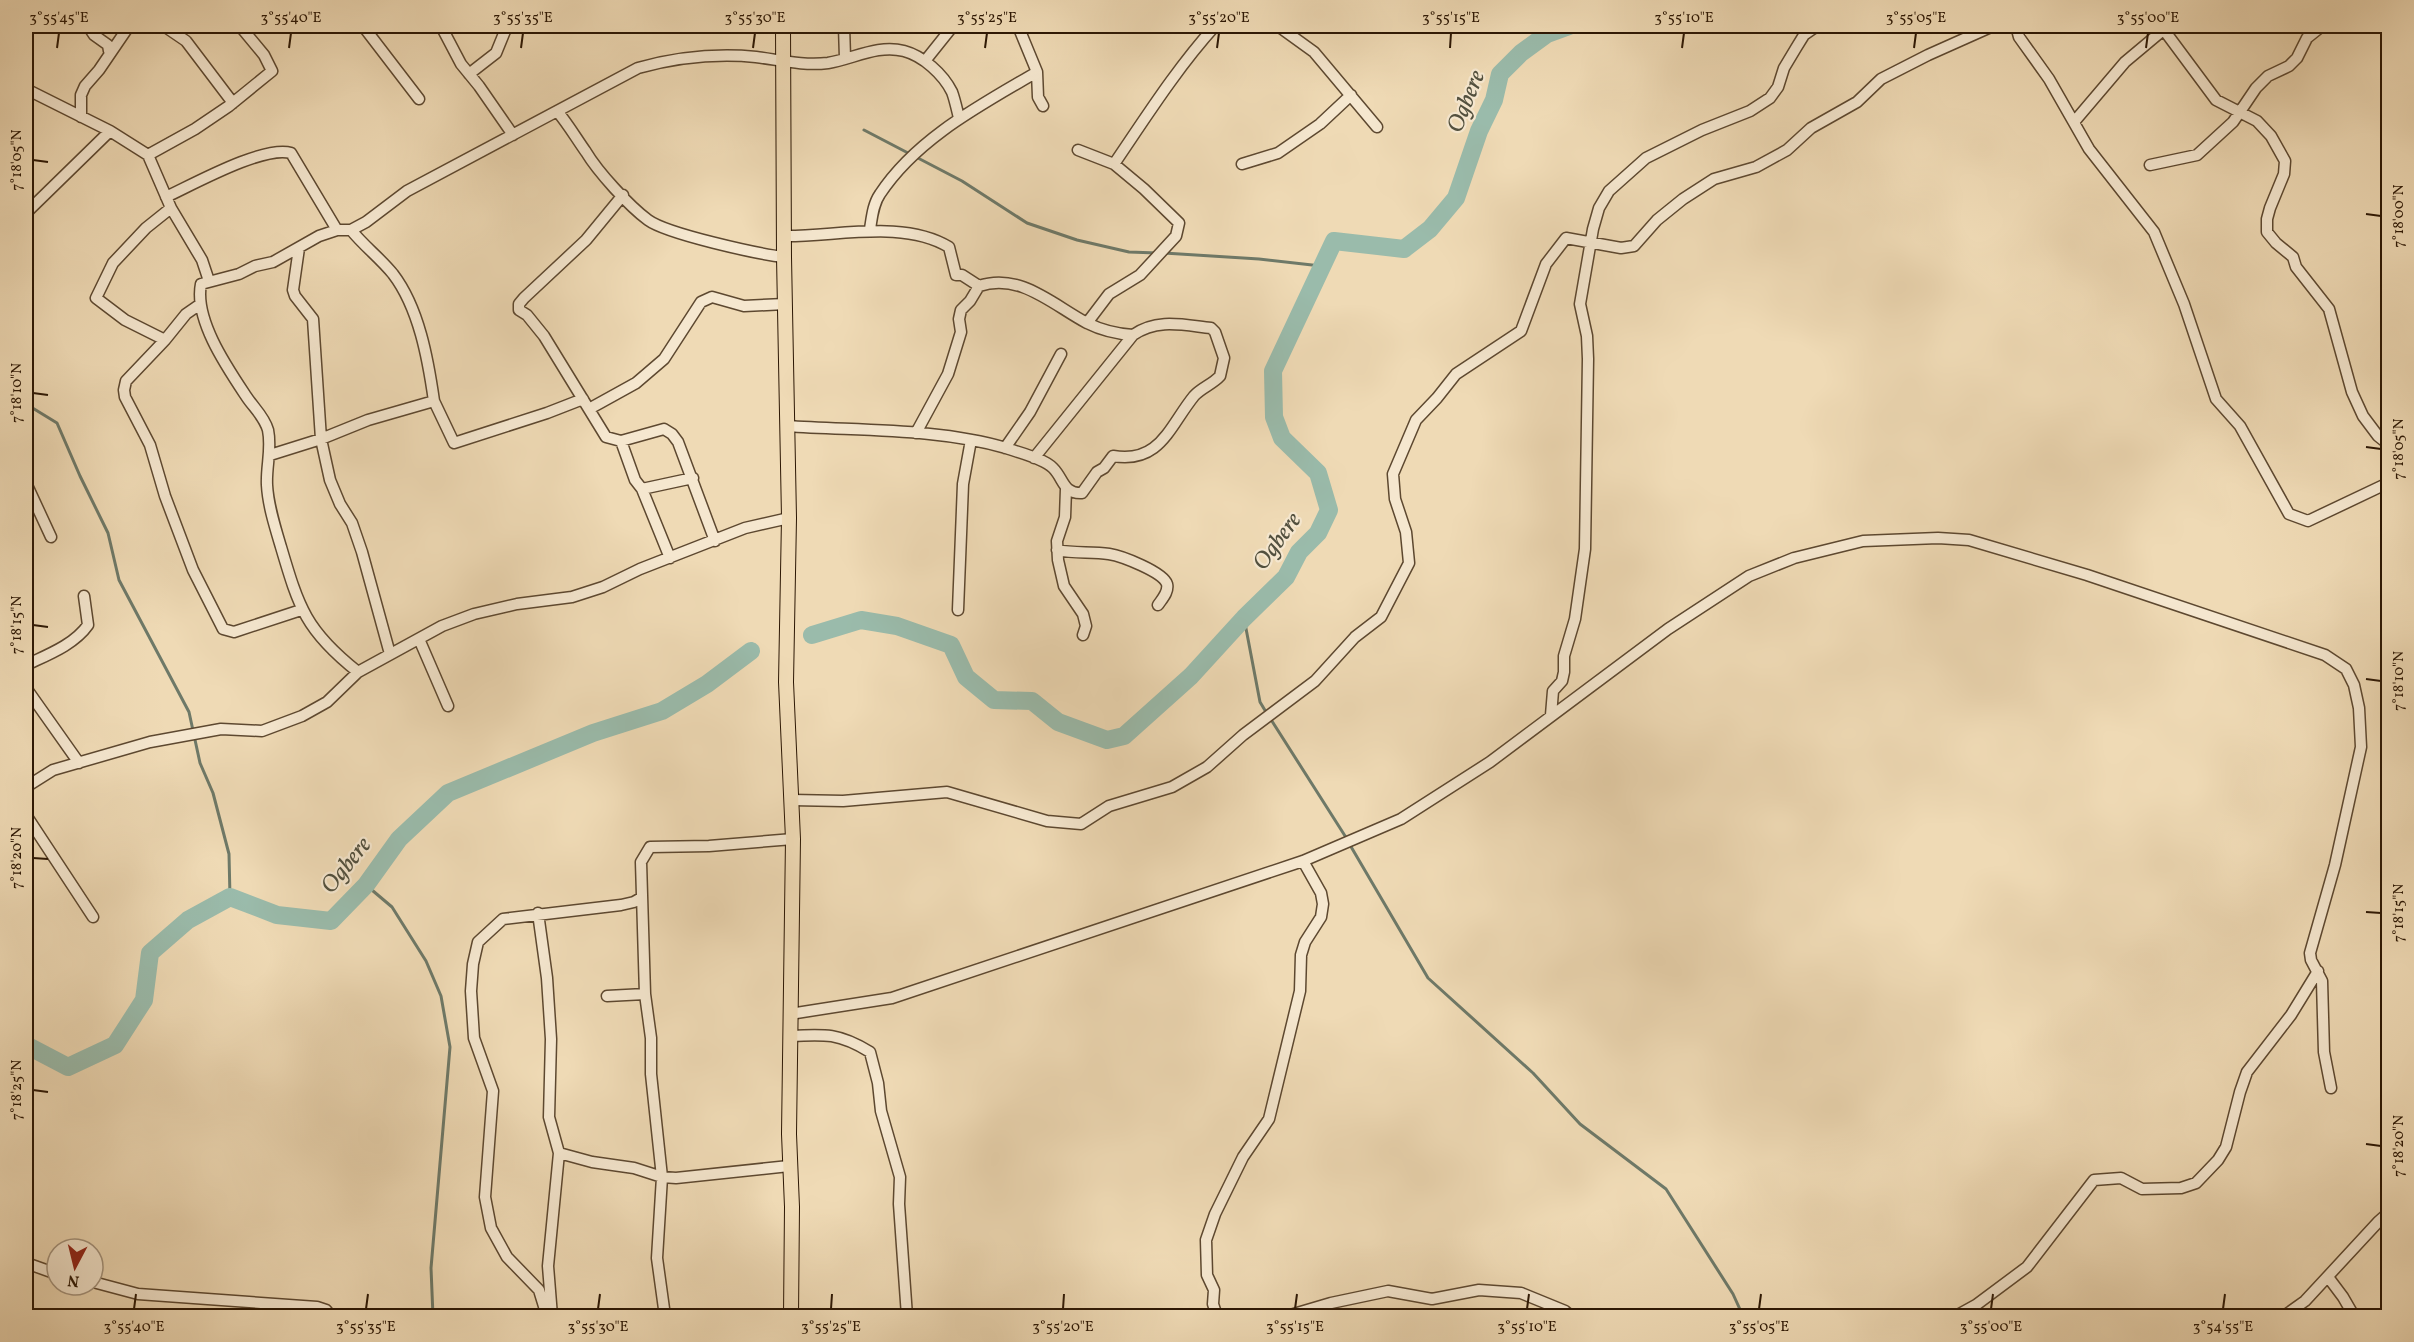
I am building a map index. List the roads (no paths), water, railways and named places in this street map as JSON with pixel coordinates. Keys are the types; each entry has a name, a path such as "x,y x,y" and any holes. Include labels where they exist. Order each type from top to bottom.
{"main road":[{"path":"783,26 784,257 789,518 786,682 793,839 789,1166 792,1207 791,1317"}],"street":[{"path":"88,26 94,35 108,45 110,51"},
{"path":"81,117 81,95 85,86 99,70 129,26"},
{"path":"164,26 186,41 233,103"},
{"path":"148,155 195,129 233,103 272,71 264,55 240,26"},
{"path":"363,26 419,99"},
{"path":"441,26 461,64 513,135"},
{"path":"469,74 496,53 505,31 510,26"},
{"path":"844,26 845,58"},
{"path":"925,61 953,26"},
{"path":"1018,26 1037,72 1038,97 1043,106"},
{"path":"1114,164 1185,58 1215,26"},
{"path":"1278,26 1314,52 1377,127"},
{"path":"1551,715 1553,691 1562,681 1564,656 1575,619 1585,549 1588,359 1587,336 1580,304 1590,244 1599,208 1609,191 1646,158 1702,130 1750,111 1770,98 1804,35 1818,26"},
{"path":"792,800 843,801 948,792 1047,820 1081,824 1109,806 1172,787 1207,767 1243,735 1315,681 1348,643 1381,617 1409,564 1406,532 1395,499 1394,474 1416,420 1456,374 1521,330 1546,264 1566,238 1621,248 1634,246 1657,220 1683,199 1714,179 1766,162 1787,150 1811,128 1857,102 1881,80 1928,55 1993,26"},
{"path":"2016,26 2019,37 2049,79 2089,149 2154,232 2184,304 2216,399 2240,426 2289,514 2308,521 2388,483"},
{"path":"2150,165 2197,155 2221,135 2256,88 2268,76 2289,66 2297,58 2307,38 2322,26"},
{"path":"2073,122 2126,62 2166,28 2216,100 2257,121 2271,136 2285,161 2284,174 2268,213 2267,232 2293,257 2296,267 2329,309 2352,392 2363,416 2378,436 2388,444"},
{"path":"358,672 315,632 301,610 274,525 267,485 270,455 268,430 263,418 246,396 222,356 205,323 199,305 201,284 225,279 255,266 273,262 319,236 337,230 351,230 366,222 407,191 638,68 677,58 719,55 758,57 784,63 829,63 877,51 903,50 925,61 939,74 951,92 959,118"},
{"path":"870,229 873,209 879,195 928,142 959,118 1037,72"},
{"path":"26,89 110,130 148,155 171,208 202,260 209,281"},
{"path":"1242,164 1278,153 1320,124 1352,95"},
{"path":"557,111 574,130 586,154 622,195 655,225 709,241 784,257"},
{"path":"26,213 110,130"},
{"path":"1078,150 1114,164 1179,223 1176,236 1140,275 1109,294 1087,323"},
{"path":"166,197 238,164 282,151 291,153 337,230"},
{"path":"622,195 586,240 519,304 519,310 527,315 544,336 606,437 621,441 663,429 672,434 678,442 693,478 715,541"},
{"path":"165,340 125,320 96,298 113,263 146,228 171,208"},
{"path":"784,236 814,236 870,229 926,236 949,247 952,251 956,275 962,275 979,286 997,282 1020,286 1087,323 1119,334 1133,335"},
{"path":"351,230 392,273 410,300 430,370 434,401 454,443 547,413 586,404 636,383 664,359 701,302 707,298 712,297 744,306 785,304"},
{"path":"299,248 293,290 313,319 321,439 330,480 352,524 362,552 390,654"},
{"path":"916,433 948,374 961,332 959,319 961,310 979,286"},
{"path":"199,305 186,314 126,381 125,397 150,445 165,496 193,570 223,629 234,632 301,610"},
{"path":"787,426 916,433 971,440 1034,458 1052,467 1066,489 1074,493 1082,493 1097,472 1104,468 1113,456 1130,459 1141,457 1155,448 1196,394 1220,376 1224,357 1215,332 1211,328 1166,322 1143,328 1133,335 1034,458"},
{"path":"1005,448 1030,412 1061,354"},
{"path":"270,455 321,439 368,420 434,401"},
{"path":"958,610 963,484 971,440"},
{"path":"621,441 635,480 642,489 670,558"},
{"path":"642,489 693,478"},
{"path":"26,483 51,537"},
{"path":"1066,489 1065,517 1056,541 1057,550 1064,586 1083,614 1086,626 1083,635"},
{"path":"26,787 53,770 150,742 221,729 262,731 302,716 327,702 358,672 442,626 474,614 517,604 572,597 745,528 789,518"},
{"path":"790,1014 892,998 1303,861 1401,819 1490,762 1668,629 1749,576 1794,558 1863,541 1938,538 1968,540 2086,575 2325,655 2346,669 2354,685 2359,708 2361,747 2335,866 2311,943 2311,960 2322,981 2324,1052 2331,1088"},
{"path":"1057,550 1072,553 1109,554 1136,562 1163,578 1167,589 1158,605"},
{"path":"26,665 82,633 88,625 84,596"},
{"path":"418,639 448,706"},
{"path":"26,688 79,763"},
{"path":"26,815 93,917"},
{"path":"665,1317 657,1258 662,1177 651,1074 651,1038 645,994 641,898 642,862 650,847 709,846 793,839"},
{"path":"1217,1317 1213,1304 1214,1290 1207,1275 1206,1240 1215,1214 1243,1157 1269,1119 1300,991 1301,955 1305,942 1321,917 1323,904 1321,893 1303,861"},
{"path":"547,1317 539,1290 507,1257 490,1228 484,1197 493,1091 476,1050 471,992 473,964 478,942 503,919 621,904 634,902 641,898"},
{"path":"538,913 547,978 551,1039 549,1118 559,1153 548,1266 552,1317"},
{"path":"1956,1317 2027,1267 2094,1180 2121,1178 2142,1189 2181,1188 2196,1183 2218,1160 2226,1147 2247,1072 2291,1015 2318,971"},
{"path":"607,996 645,994"},
{"path":"790,1036 823,1034 846,1038 870,1052 878,1083 881,1112 900,1177 899,1204 907,1317"},
{"path":"559,1153 592,1162 634,1168 662,1177 676,1178 789,1166"},
{"path":"2284,1317 2328,1277 2388,1213"},
{"path":"26,1263 45,1270"},
{"path":"2328,1277 2354,1317"},
{"path":"105,1285 138,1294 317,1307 326,1310 331,1317"},
{"path":"1287,1317 1331,1303 1388,1290 1432,1299 1479,1290 1521,1293 1565,1311 1571,1317"}],"waterway":[{"name":"Ogbere","path":"812,635 861,620 897,626 951,645 966,677 994,700 1032,701 1058,722 1107,740 1124,736 1191,676 1244,618 1286,577 1299,552 1318,533 1329,510 1318,473 1282,438 1274,417 1273,371 1334,241 1404,249 1430,229 1456,198 1479,131 1494,100 1500,74 1521,53 1547,34 1569,26"},
{"path":"864,130 910,154"},
{"path":"916,157 962,181 1027,223 1077,240 1129,252 1157,253"},
{"path":"1164,253 1259,259 1321,266"},
{"path":"26,404 57,423 108,533 119,580 189,712 200,763 213,793 229,854 230,897"},
{"path":"1244,618 1260,702 1266,712"},
{"name":"Ogbere","path":"26,1045 68,1067 115,1045 144,1000 150,953 188,920 230,897 277,915 331,921 366,885 399,839 448,793 593,733 662,711 707,684 751,651"},
{"path":"1270,718 1347,839"},
{"path":"1350,845 1428,978 1533,1073 1580,1124 1666,1189 1733,1294 1743,1316"},
{"path":"366,885 392,907 426,961 441,996 450,1047 431,1268 433,1316"}]}
